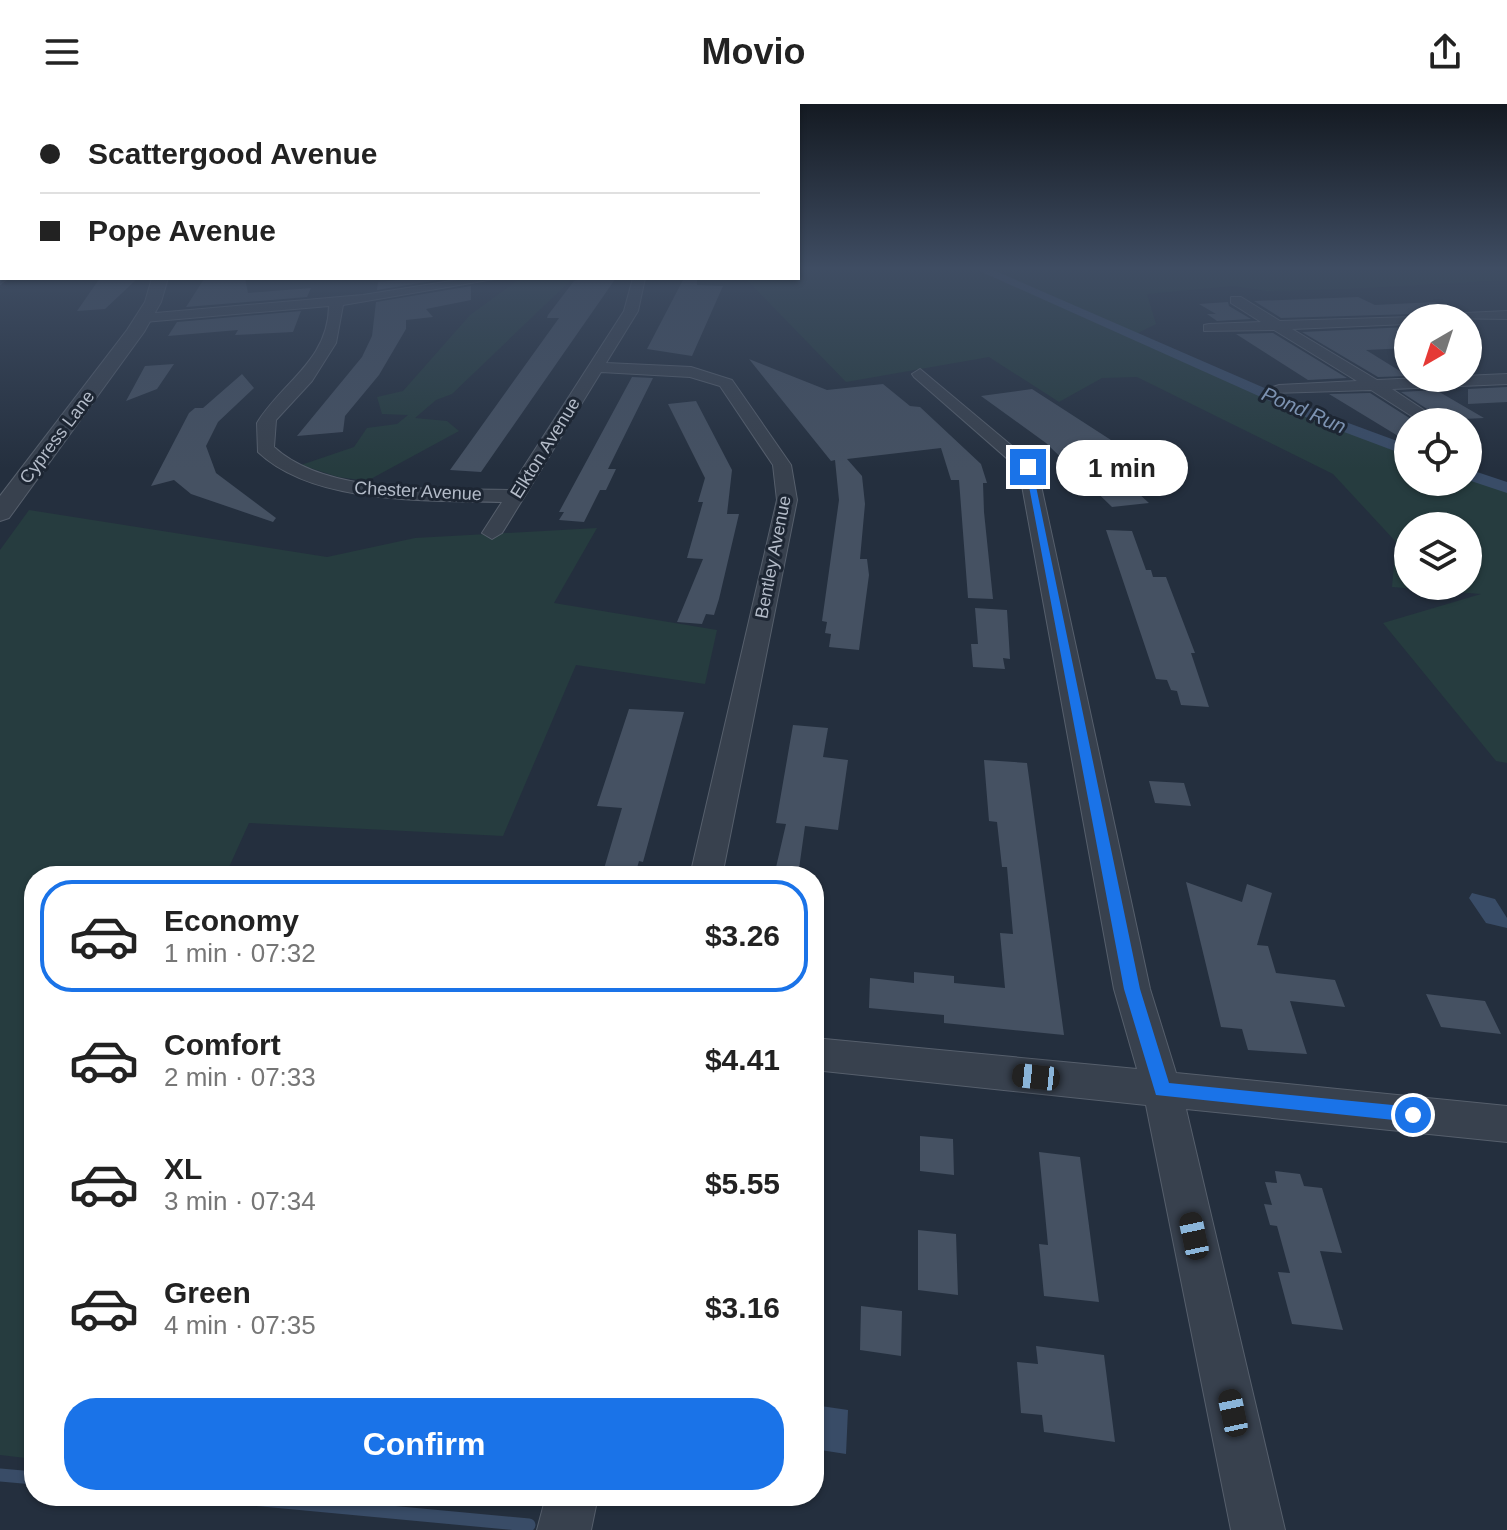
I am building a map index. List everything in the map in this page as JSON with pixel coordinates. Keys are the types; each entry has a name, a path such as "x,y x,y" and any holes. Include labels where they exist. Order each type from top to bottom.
{"street":[{"name":"Cypress Lane","path":"0,513 131,336"},
{"name":"Chester Avenue","path":"333,336 323,357 266,423 264,444 270,454 293,471 341,486 515,496"},
{"name":"Elkton Avenue","path":"492,533 616,336"},
{"path":"1294,336 1410,408"},
{"name":"Bentley Avenue","path":"596,367 691,372 726,383 782,465 787,483 787,500 708,866"},
{"path":"920,374 1028,467 1132,989 1162,1090 1258,1530"},
{"path":"1279,390 1507,379"},
{"path":"824,1055 1507,1124"},
{"path":"564,1530 570,1506"}],"green space":[{"path":"452,336 513,336 452,394 436,400 415,418 447,421 459,431 367,481 338,477 301,465 354,447 367,428 397,424 408,415 382,414 377,397 403,391"},
{"path":"801,336 1140,336 1394,444 1394,496 1482,496 1482,482 1507,492 1507,763 1496,761 1383,623 1461,600 1482,600 1482,512 1394,512 1394,540 1333,474 1137,377 1102,378 1059,402 989,357 846,382"},
{"path":"29,510 327,557 415,538 597,528 554,603 717,630 705,684 576,665 503,836 249,823 230,866 24,866 24,1458 0,1455 0,550"}],"water":[{"path":"1472,893 1495,899 1507,918 1507,928 1486,923 1469,898"},
{"path":"824,1406 848,1410 846,1454 824,1451"}],"building":[{"path":"372,336 402,336 379,375 345,416 343,432 297,436 362,357"},
{"path":"546,336 576,336 481,472 450,470"},
{"path":"654,336 701,336 692,356 647,349"},
{"path":"1238,336 1277,336 1347,378 1308,380"},
{"path":"1308,336 1394,336 1394,349 1366,350 1394,367 1394,376 1378,377"},
{"path":"749,359 827,390 883,384 910,406 920,407 981,464 987,483 983,483 984,512 993,599 968,598 959,480 951,480 941,448 847,459 862,476 865,504 860,559 867,559 869,575 859,650 829,647 831,634 825,633 827,622 822,621 839,500 835,460 831,461"},
{"path":"174,364 157,389 126,401 145,366"},
{"path":"242,374 254,388 218,422 206,446 216,473 276,518 273,522 191,494 174,480 151,486 189,413 195,408 203,408"},
{"path":"632,377 653,378 608,469 616,469 606,490 600,490 584,522 559,520 564,512 559,512"},
{"path":"1507,387 1507,402 1468,404 1468,392 1482,392 1482,388"},
{"path":"1032,389 1128,451 1095,454 1149,503 1112,507 1046,443 981,396"},
{"path":"1401,392 1439,392 1467,408 1426,408"},
{"path":"1370,393 1394,408 1394,433 1329,394"},
{"path":"696,401 732,470 727,514 739,514 714,615 706,614 702,624 677,622 703,559 687,558 703,502 698,502 705,478 668,404"},
{"path":"1106,530 1132,531 1146,570 1151,570 1153,577 1166,577 1195,653 1191,653 1209,707 1181,705 1177,691 1171,690 1167,680 1156,679"},
{"path":"975,608 1007,610 1010,659 1003,658 1005,669 973,667 971,644 978,644"},
{"path":"629,709 684,712 643,862 639,861 638,866 605,866 622,808 597,806"},
{"path":"793,725 828,728 823,757 848,760 838,830 805,826 799,866 776,866 786,824 776,823"},
{"path":"984,760 1027,763 1064,1035 944,1023 944,1015 869,1008 870,978 914,983 914,972 954,976 954,983 1005,988 1000,933 1013,934 1007,867 1002,867 997,822 989,821"},
{"path":"1149,781 1184,783 1191,806 1155,803"},
{"path":"1186,882 1242,902 1247,884 1272,893 1257,945 1268,946 1276,973 1335,980 1345,1007 1290,1001 1307,1054 1248,1050 1242,1029 1221,1027"},
{"path":"1426,994 1485,1001 1501,1034 1441,1027"},
{"path":"920,1136 953,1139 954,1175 920,1171"},
{"path":"1039,1152 1080,1157 1099,1302 1044,1296 1039,1244 1048,1245"},
{"path":"1275,1171 1300,1174 1304,1186 1322,1188 1342,1253 1320,1251 1343,1330 1292,1324 1278,1272 1290,1273 1277,1226 1270,1225 1264,1204 1272,1205 1265,1182 1277,1183"},
{"path":"918,1230 956,1234 958,1295 918,1290"},
{"path":"861,1306 902,1311 901,1356 860,1350"},
{"path":"1036,1346 1104,1355 1115,1442 1044,1432 1042,1415 1021,1413 1017,1362 1038,1364"}],"waterway":[{"name":"Pond Run","path":"1132,336 1318,417 1394,446"},
{"name":"Pond Run","path":"1482,479 1507,488"},
{"path":"0,1475 24,1477"},
{"path":"326,1506 529,1525"}],"route":[{"path":"1028,467 1132,989 1162,1090 1413,1115"}]}
